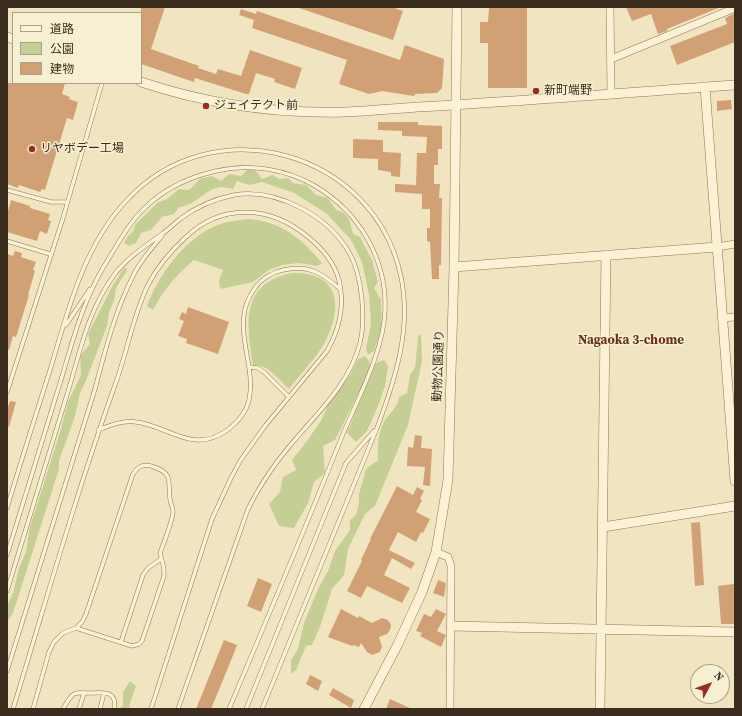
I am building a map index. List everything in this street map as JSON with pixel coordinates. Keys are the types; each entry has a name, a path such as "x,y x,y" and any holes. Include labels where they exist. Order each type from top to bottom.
{"street":[{"name":"動物公園通り","path":"364,709 398,644 422,592 436,552 448,480 454,267 458,7"},
{"path":"610,7 611,94"},
{"path":"611,59 735,8"},
{"path":"142,82 172,92 224,103 278,110 312,112 347,112 735,85"},
{"path":"705,87 735,481"},
{"path":"454,267 717,247 735,244"},
{"path":"600,709 606,255"},
{"path":"722,318 735,316"},
{"path":"603,527 735,506"},
{"path":"436,552 448,557 451,566 450,709"},
{"path":"451,626 735,632"}],"lane":[{"path":"7,392 50,254 63,218 66,202 102,84"},
{"path":"7,508 62,330 85,266 98,239 125,202 150,179 170,167 200,155 232,149 255,149 291,156 328,174 350,190 377,220 396,258 401,275 404,295 401,352 376,428 262,709"},
{"path":"62,330 94,283 129,226 149,204 163,192 180,182 194,176 226,168 271,169 299,178 313,185 340,204 350,214 369,241 377,256 385,294 384,323 379,347 307,525 229,709"},
{"path":"7,190 51,202 66,202"},
{"path":"7,591 87,326 99,299 114,275 139,250 165,232 179,219 195,208 208,202 236,195 262,195 280,198 313,216 338,237 350,254 360,287 362,302 362,329 360,343 350,367 332,397 277,461 258,490 248,509 178,709"},
{"path":"13,709 98,430 116,382 148,284 166,258 185,238 203,224 220,216 241,212 262,214 281,219 293,226 321,248 332,264 339,281 341,290 339,321 330,344 317,363 265,426 240,461 219,501 201,552 151,709"},
{"path":"7,671 121,305 137,268 165,232"},
{"path":"7,241 50,254"},
{"path":"98,430 123,422 136,422 147,424 188,439 202,440 216,436 234,424 246,408 251,380 243,333 244,311 246,302 257,285 270,275 280,271 291,268 300,268 309,269 328,278 341,290"},
{"path":"7,555 78,324 94,283"},
{"path":"249,367 258,368 264,372 289,397"},
{"path":"246,709 346,464 376,428"},
{"path":"33,709 49,652 54,642 63,633 76,628 82,622 86,614 132,474 140,466 144,465 159,469 168,477 170,482 170,499 174,512 160,552 161,559 165,566 164,576 142,640 136,646 132,646 76,628"},
{"path":"121,642 142,575 148,568 161,559"},
{"path":"79,709 84,693"},
{"path":"63,709 73,695 84,693 107,693 113,696 114,709"},
{"path":"100,709 104,693"}],"green space":[{"path":"247,170 255,170 262,179 273,175 279,179 288,178 293,183 306,185 316,195 328,198 336,210 343,212 349,219 353,234 360,237 372,260 378,282 374,288 381,300 382,327 374,351 368,355 366,348 371,324 369,295 362,262 351,240 326,213 294,193 262,182 249,185 237,181 233,189 220,187 214,189 190,204 179,207 174,214 162,217 151,230 141,233 136,243 129,246 124,243 128,236 133,232 135,225 157,203 167,199 179,189 189,190 200,179 212,176 221,181 229,174 241,176"},
{"path":"249,219 271,224 290,233 306,246 322,263 317,266 299,263 282,265 269,270 253,282 220,289 219,281 223,270 194,260 171,283 153,310 147,306 158,283 173,260 192,241 202,233 217,225"},
{"path":"124,268 128,269 116,288 114,301 109,312 107,326 80,393 75,416 59,461 59,469 13,613 7,622 7,606 13,593 19,568 26,552 29,530 68,402 81,375 80,356 90,344 88,334 113,285"},
{"path":"292,273 307,274 319,278 328,284 333,293 335,314 332,327 322,347 289,389 264,367 253,365 249,335 249,321 250,308 255,296 263,286 275,278"},
{"path":"421,334 422,361 408,425 375,506 365,514 348,549 344,575 332,589 321,624 312,645 306,646 296,670 291,674 291,660 298,649 304,623 318,589 328,571 335,551 350,530 350,520 356,515 359,503 359,494 366,469 378,460 378,441 382,426 397,404 399,397 407,393 410,375 415,368 418,336"},
{"path":"365,356 372,367 378,362 384,360 388,366 385,386 367,431 356,442 347,433 355,414 359,392 335,440 323,446 325,473 314,482 308,503 294,528 279,526 269,504 280,492 283,477 296,470 292,460 322,419 334,391 350,375 358,359"},
{"path":"130,681 136,686 129,706 131,709 120,709 123,705 123,692"}],"building":[{"path":"141,7 165,7 151,49 199,66 198,68 216,74 218,69 241,76 250,50 302,68 295,89 274,82 275,79 256,73 249,94 246,94 195,78 194,82 142,64"},
{"path":"299,7 392,7 403,11 393,40"},
{"path":"489,7 527,7 527,88 488,88 488,43 480,43 480,22 488,22"},
{"path":"626,7 721,7 658,34 651,14 632,21"},
{"path":"241,9 256,14 257,11 400,60 405,45 444,59 442,88 437,93 415,94 414,96 382,91 369,94 339,84 347,60 252,28 254,20 239,15"},
{"path":"735,13 735,42 677,65 670,46 727,24 725,18"},
{"name":"リヤボデー工場","path":"7,83 65,84 62,94 70,97 69,99 78,102 73,120 67,118 45,190 42,189 40,192 19,185 18,188 7,184"},
{"path":"731,100 732,109 717,111 717,101"},
{"path":"378,122 418,122 418,125 442,126 442,149 438,149 438,165 434,165 434,184 440,184 439,198 442,198 441,265 439,265 439,279 432,279 430,242 427,241 427,228 430,228 430,209 422,209 422,194 395,192 395,184 416,185 417,153 426,153 427,137 402,136 402,131 378,130"},
{"path":"353,139 383,140 383,152 401,153 400,177 391,176 391,172 378,170 378,159 353,158"},
{"path":"11,200 50,214 48,220 51,221 47,234 40,231 37,241 7,232 7,215"},
{"path":"15,251 22,253 21,257 36,262 33,270 35,271 29,295 16,337 13,336 9,350 7,349 7,254 13,256"},
{"path":"188,307 229,322 218,354 186,343 187,339 178,336 184,321 179,319 182,312 186,314"},
{"path":"10,401 16,402 9,427 7,426 7,410"},
{"path":"415,435 422,436 421,448 432,449 430,486 423,485 425,467 407,466 408,447 413,448"},
{"path":"397,486 413,495 417,487 424,491 420,499 422,500 416,512 430,519 423,533 421,532 416,542 398,532 389,550 415,563 411,569 392,558 384,575 410,588 402,603 367,586 361,598 347,591 362,561 361,560 370,539"},
{"path":"700,522 704,585 695,586 691,523"},
{"path":"258,578 272,584 261,612 247,606"},
{"path":"438,580 446,583 444,597 433,593"},
{"path":"734,584 735,624 721,624 718,586"},
{"path":"341,609 358,618 359,616 372,623 382,618 388,620 391,625 390,630 387,634 379,637 382,647 380,652 372,655 367,652 361,643 359,647 352,646 328,637"},
{"path":"436,609 446,614 437,631 446,635 441,647 420,636 422,633 416,631 424,614 431,617"},
{"path":"224,640 237,645 232,658 211,709 196,709"},
{"path":"310,675 322,681 318,691 306,684"},
{"path":"333,688 354,700 351,708 329,695"},
{"path":"390,699 412,709 386,709"}],"place":[{"name":"新町端野","path":"536,91"},
{"name":"ジェイテクト前","path":"206,106"},
{"name":"リヤボデー工場","path":"32,149"}],"district":[{"name":"Nagaoka 3-chome","path":"631,341"}]}
